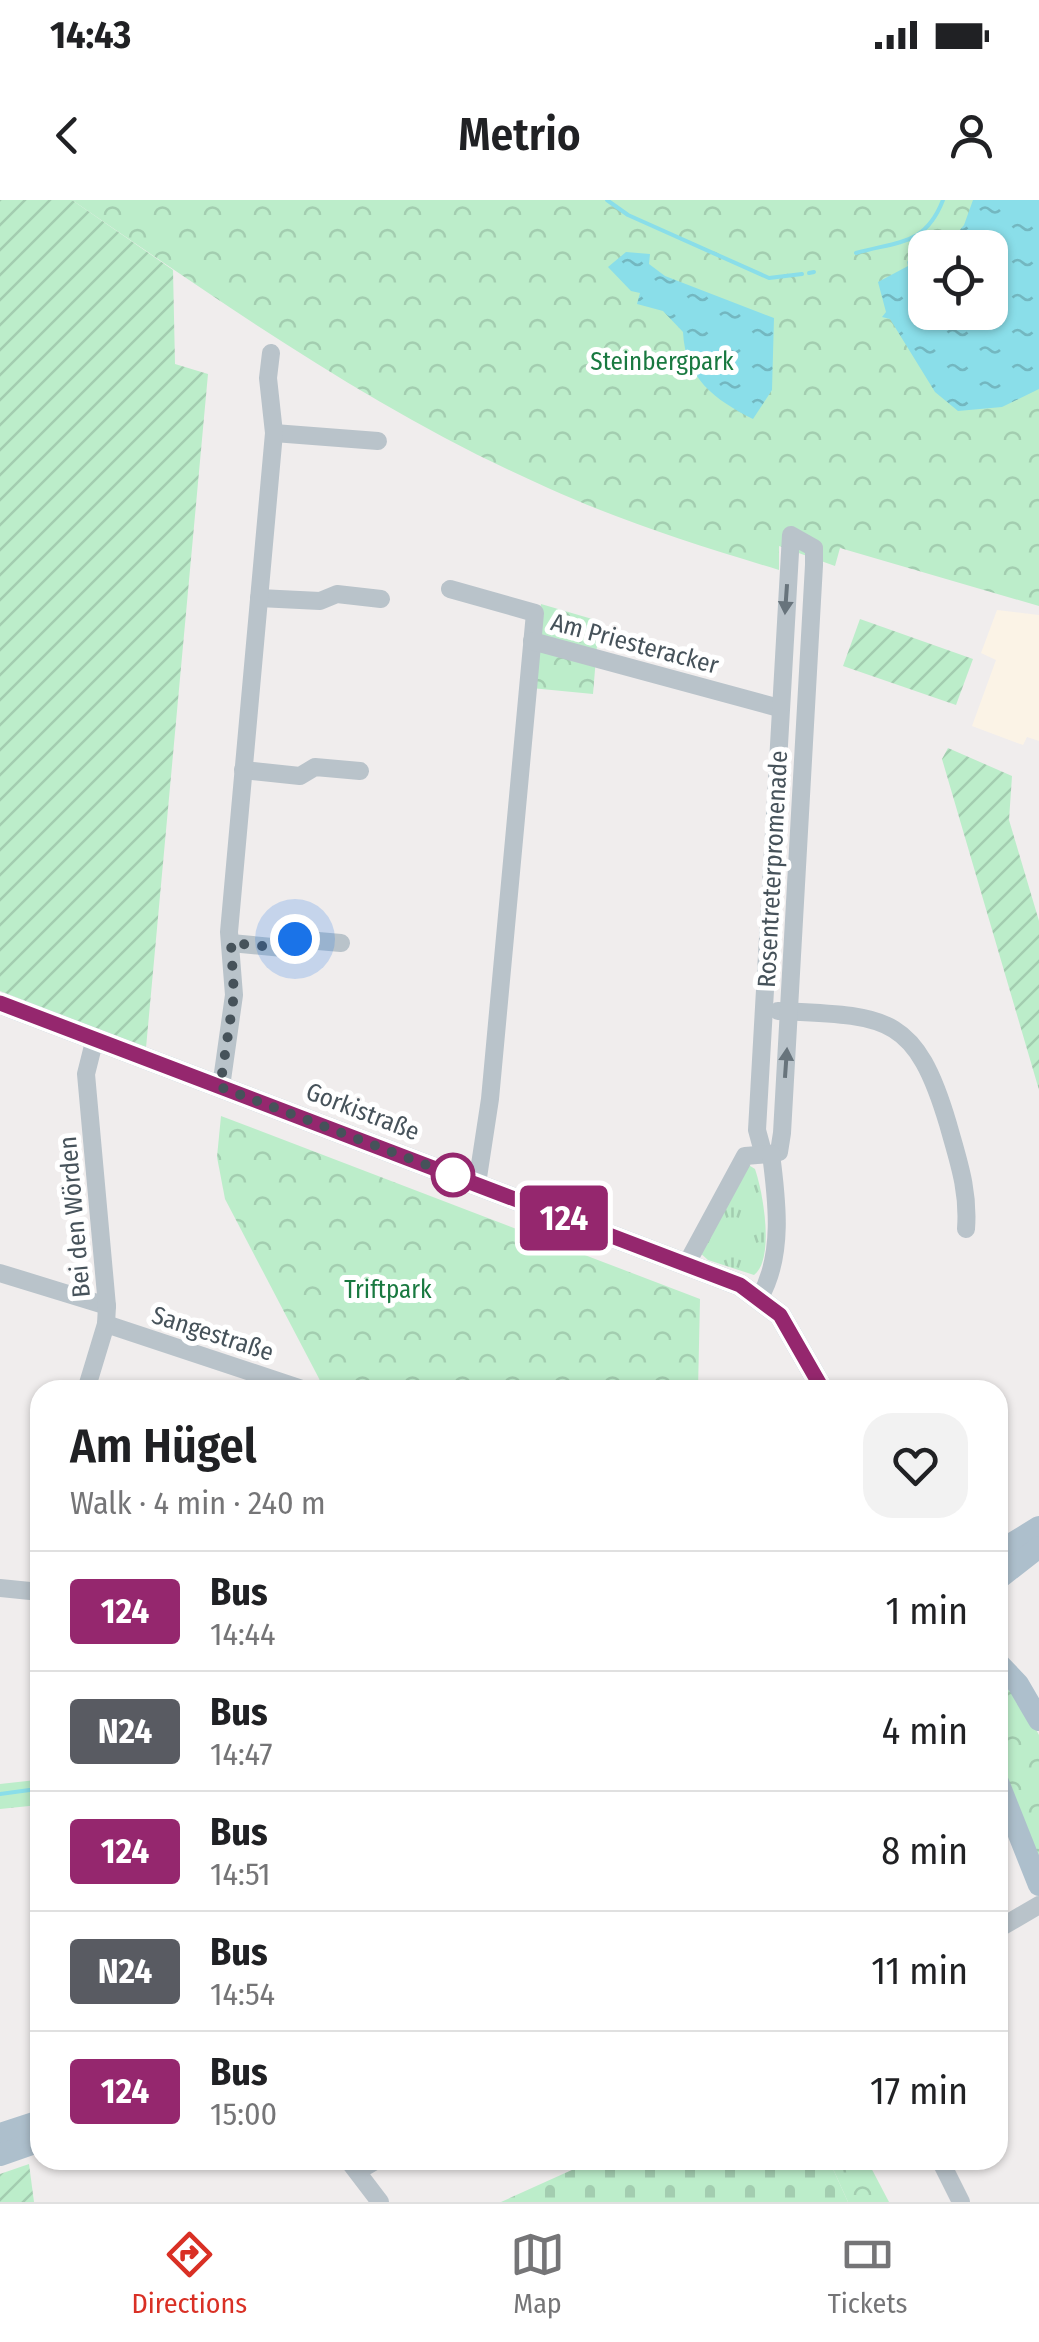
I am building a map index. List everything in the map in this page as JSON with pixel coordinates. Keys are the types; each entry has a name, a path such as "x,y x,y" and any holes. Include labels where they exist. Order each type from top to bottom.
{"main road":[{"name":"Gorkistraße","path":"0,1002 686,1265 760,1297"},
{"path":"760,1297 785,1322 817,1380"},
{"path":"1008,1546 1039,1527"},
{"path":"1008,1570 1039,1547"},
{"path":"1008,1674 1039,1720"},
{"path":"1008,1807 1039,1885"},
{"path":"0,2134 30,2124"},
{"path":"0,2155 30,2144"}],"street":[{"path":"220,1087 234,995 231,943 274,433 268,378 270,353"},
{"path":"274,433 378,441"},
{"name":"Rosentreterpromenade","path":"760,1297 773,1274 776,1196 767,1153 757,1130 790,535 814,548 782,1133 779,1152 767,1153"},
{"name":"Am Priesteracker","path":"450,589 534,613 532,641 779,708"},
{"path":"259,598 320,601 337,594 381,599"},
{"path":"477,1184 490,1099 532,641"},
{"name":"Rosentreterpromenade","path":"778,729 804,730"},
{"path":"244,770 300,776 315,767 360,770"},
{"path":"231,943 283,948 295,939 340,944"},
{"name":"Rosentreterpromenade","path":"762,1010 868,1018 901,1033 923,1054 969,1196 966,1228"},
{"name":"Bei den Wörden","path":"89,1380 106,1315 86,1074 95,1038"},
{"path":"686,1265 745,1156 767,1153"},
{"name":"Sangestraße","path":"0,1273 278,1380"},
{"path":"0,1588 30,1591"},
{"path":"1008,1923 1039,1905"},
{"path":"356,2170 380,2202"},
{"path":"945,2170 960,2202"}],"shaded area":[{"path":"997,610 1039,615 1039,741 1027,737 1023,745 972,726 996,660 981,653"}],"green space":[{"path":"0,200 72,200 173,270 175,364 208,374 146,1048 0,991"},
{"name":"Steinbergpark","path":"72,200 1039,200 1039,606 840,548 835,566 779,546 779,570 605,512 423,426 245,317"},
{"path":"541,604 599,621 593,694 531,688"},
{"path":"860,619 973,659 956,705 843,666"},
{"path":"948,748 1012,776 1009,820 1039,921 1039,1090 942,759"},
{"name":"Triftpark","path":"221,1116 700,1299 698,1380 320,1380 225,1199 217,1157"},
{"path":"747,1164 755,1169 761,1193 766,1240 760,1267 754,1275 708,1260 699,1252"},
{"path":"1008,1688 1023,1705 1039,1735 1039,1865 1008,1789"},
{"path":"30,1781 30,1806 0,1809 0,1784"},
{"path":"29,2164 34,2202 0,2202 0,2174"},
{"path":"572,2170 834,2170 848,2202 501,2202"},
{"path":"834,2170 872,2170 889,2202 848,2202"}],"water":[{"path":"973,200 1039,200 1039,389 1002,407 958,411 935,392 890,319 882,317 886,312 878,282 908,266 908,330 1008,330 1008,230 960,230"},
{"path":"626,252 650,254 649,264 665,276 774,318 772,390 753,419 704,386 689,362 683,332 663,311 637,304 640,293 631,291 608,267"}],"waterway":[{"path":"607,200 628,215 769,278 802,274"},
{"path":"856,253 919,234 943,200"},
{"path":"809,273 814,272"},
{"path":"0,1794 30,1790"}],"bus line":[{"name":"124","path":"0,1003 740,1285 780,1315 817,1380"}],"route":[{"path":"295,939 283,948 231,943 234,995 220,1087 453,1175"}]}
